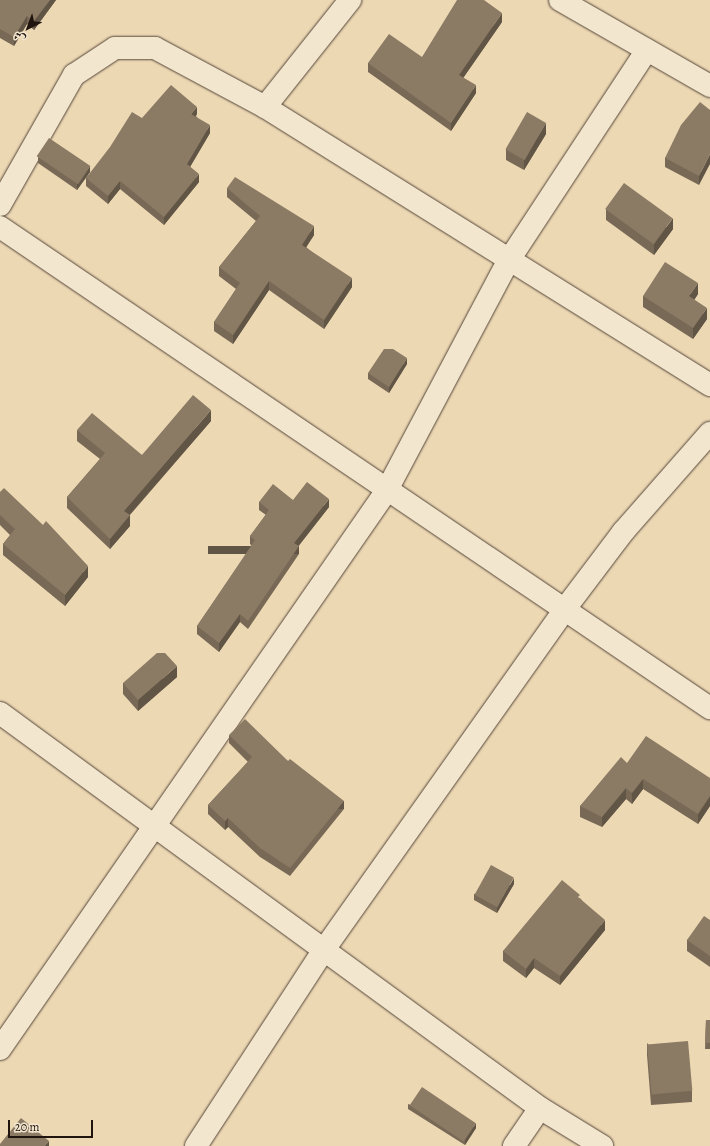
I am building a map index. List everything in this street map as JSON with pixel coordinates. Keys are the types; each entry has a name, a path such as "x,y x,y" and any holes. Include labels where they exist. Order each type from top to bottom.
{"street":[{"path":"265,107 350,0"},
{"path":"560,0 710,86"},
{"path":"0,205 74,75 115,48 155,48 265,107 710,385"},
{"path":"0,1049 388,490 509,260 647,50"},
{"path":"0,227 710,708"},
{"path":"196,1146 323,951 564,610 623,532 710,434"},
{"path":"0,713 323,951 540,1108 602,1146"},
{"path":"514,1146 540,1108"}],"building":[{"path":"0,0 50,0 34,21 27,16 14,37 0,29"},
{"path":"457,0 484,0 502,13 459,75 476,85 451,123 368,63 389,34 422,57"},
{"path":"171,85 197,107 191,114 210,125 187,164 199,174 164,217 120,181 108,196 86,178 110,147 132,112 142,118"},
{"path":"700,102 710,110 710,154 699,176 665,158 681,125"},
{"path":"527,112 546,123 525,160 506,149"},
{"path":"49,138 90,166 78,184 37,156"},
{"path":"235,177 314,226 302,245 352,278 324,320 269,281 233,335 214,322 240,283 219,267 260,216 227,188"},
{"path":"624,183 673,218 654,244 605,209"},
{"path":"665,262 698,283 689,296 707,308 693,328 643,296"},
{"path":"384,349 393,349 407,358 389,387 368,373"},
{"path":"193,395 211,410 124,511 130,515 110,539 67,497 105,453 77,430 92,413 142,455"},
{"path":"307,482 329,499 294,543 299,546 248,621 240,614 219,643 197,626 255,540 250,536 269,510 259,502 273,484 293,500"},
{"path":"4,488 43,525 46,521 88,566 65,595 3,544 15,529 0,515 0,492"},
{"path":"157,653 165,653 177,666 138,700 123,683"},
{"path":"245,719 288,761 290,759 344,801 290,868 260,848 228,818 225,821 208,805 252,757 229,735"},
{"path":"646,736 710,778 710,796 698,814 643,779 632,793 626,788 602,817 580,806 621,757 627,763"},
{"path":"491,865 514,878 497,907 475,895"},
{"path":"562,880 580,895 578,897 605,920 560,976 534,958 526,969 503,951"},
{"path":"704,916 710,920 710,956 687,940"},
{"path":"706,1020 710,1020 710,1043 705,1043"},
{"path":"688,1041 692,1091 652,1094 647,1045"},
{"path":"422,1087 476,1123 464,1142 410,1105"},
{"path":"21,1118 49,1141 44,1146 0,1146"}]}
